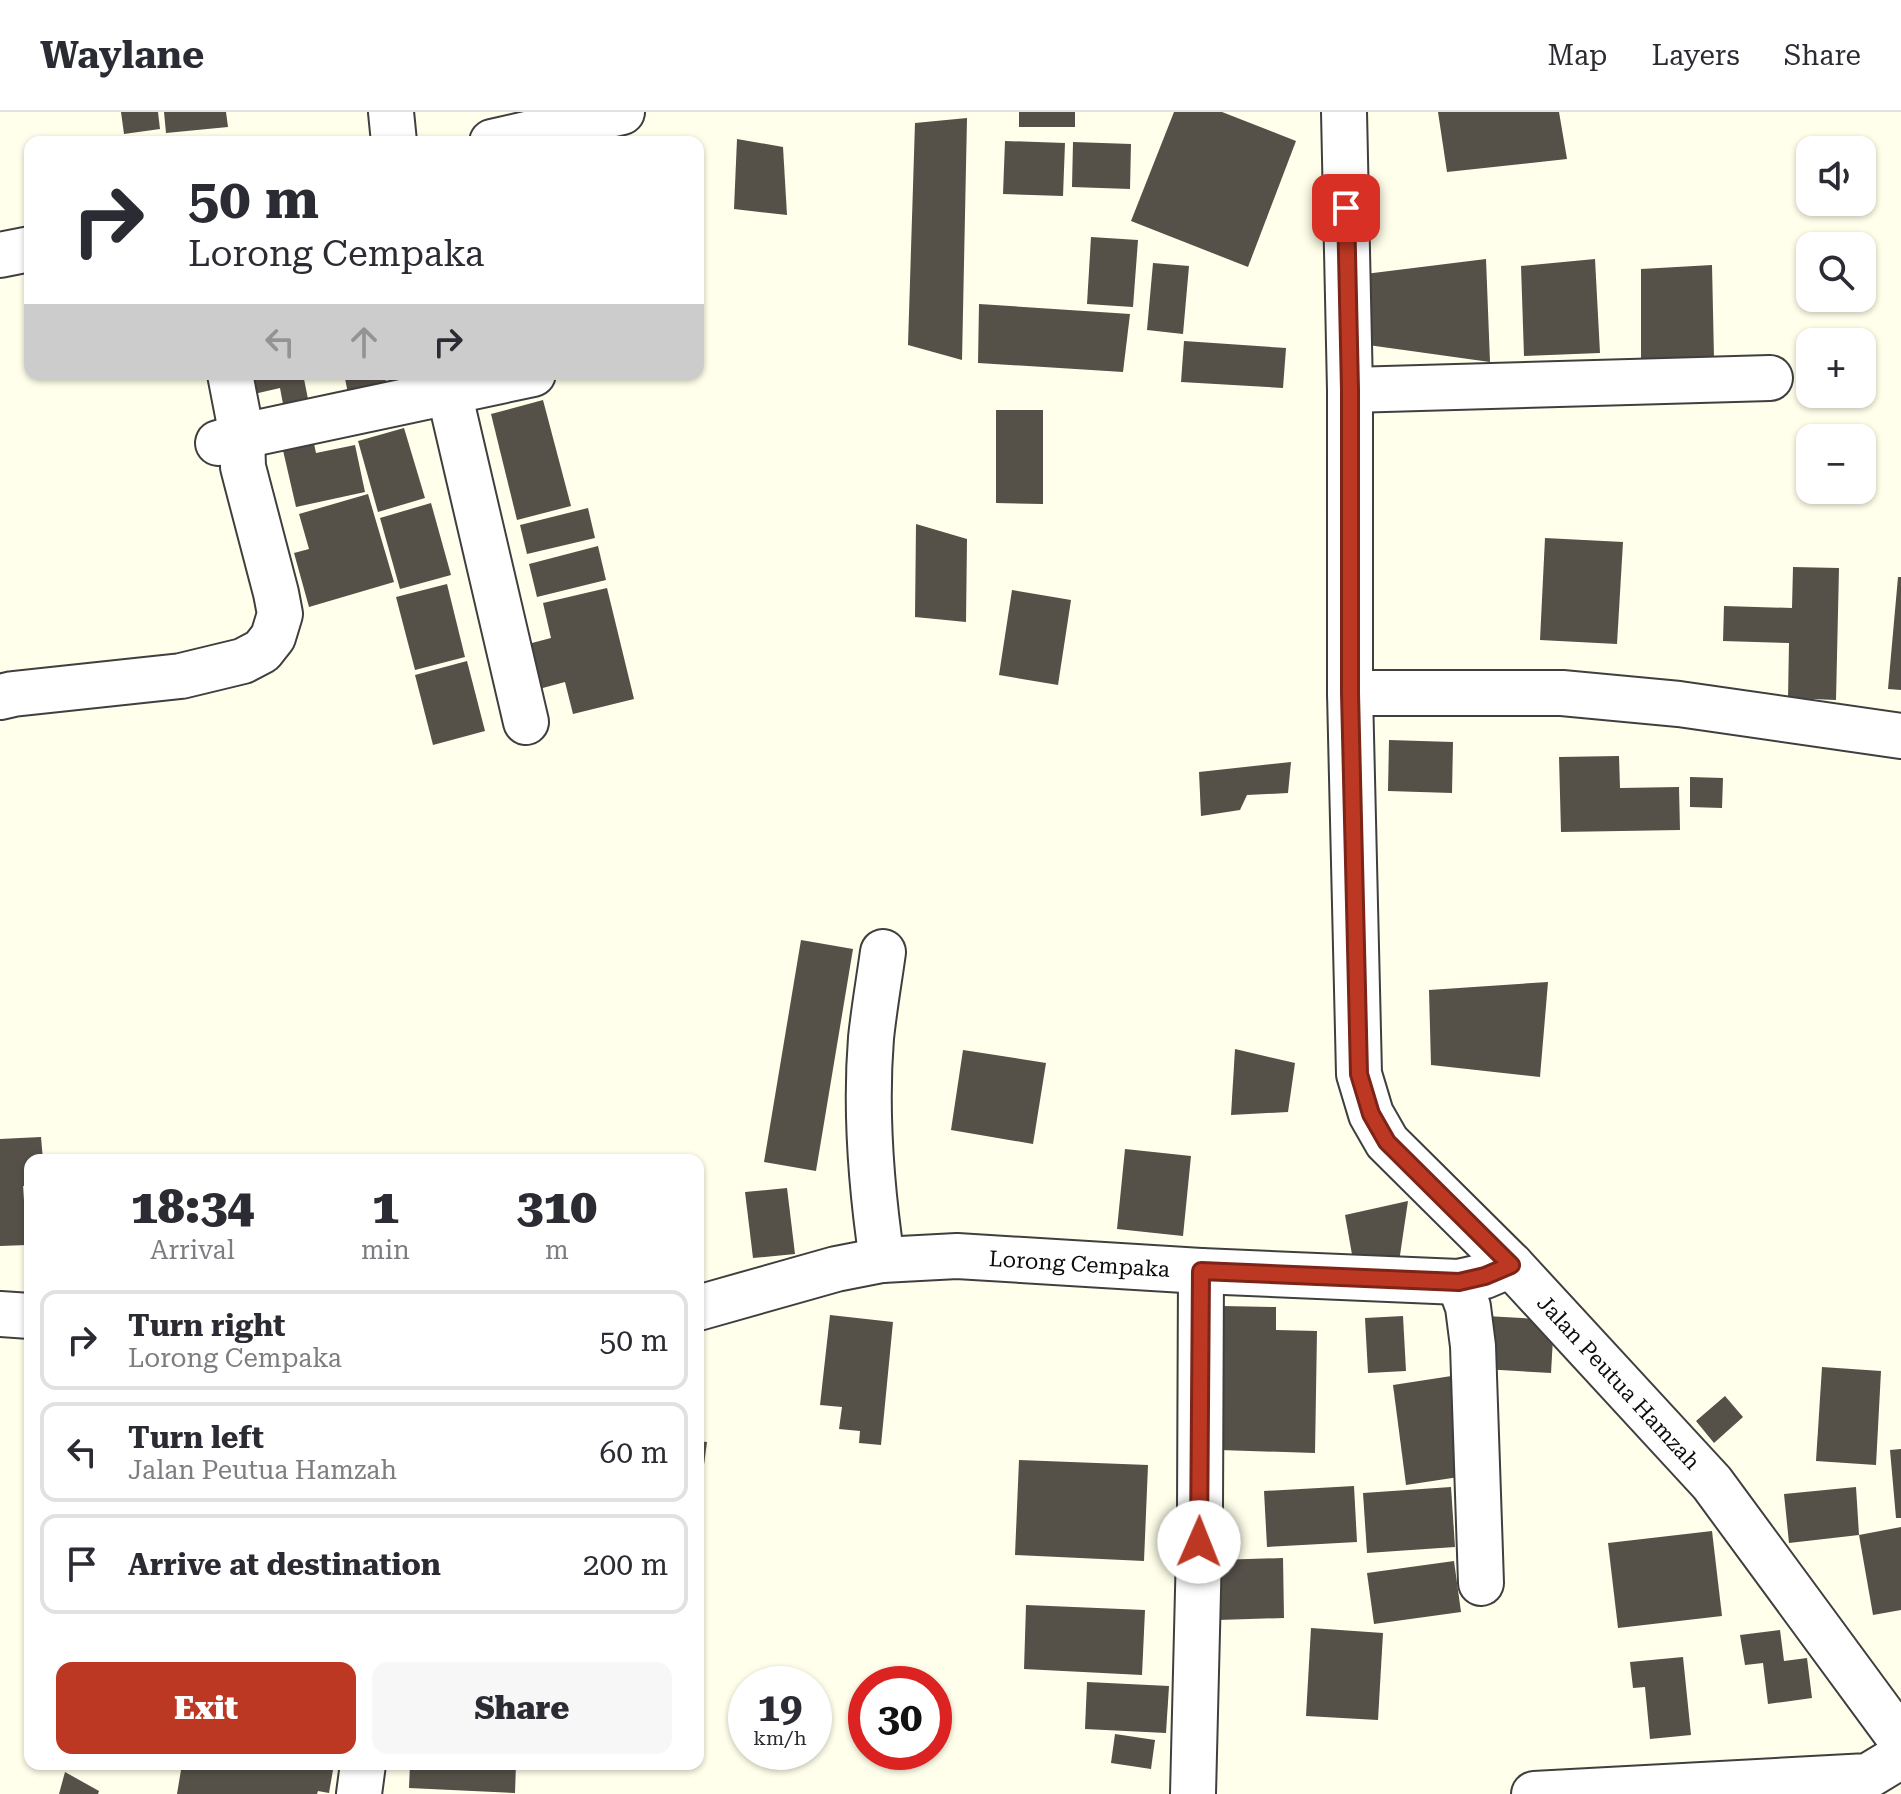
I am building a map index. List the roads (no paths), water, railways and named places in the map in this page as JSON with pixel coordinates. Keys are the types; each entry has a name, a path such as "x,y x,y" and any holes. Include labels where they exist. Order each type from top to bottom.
{"street":[{"path":"391,112 393,136"},
{"path":"518,136 622,112"},
{"name":"Jalan Peutua Hamzah","path":"1344,112 1350,390 1350,693 1359,1074 1371,1114 1387,1142 1511,1265 1712,1483 1901,1740"},
{"path":"0,255 24,250"},
{"path":"1350,390 1770,378"},
{"path":"0,697 181,676 243,661 262,651 273,637 280,614 276,593 234,449 205,380"},
{"path":"230,380 234,449"},
{"path":"234,449 498,380"},
{"path":"449,392 526,722"},
{"path":"1350,693 1562,693 1679,704 1901,736"},
{"path":"882,1260 874,1207 868,1097 871,1037 883,952"},
{"name":"Lorong Cempaka","path":"704,1306 836,1269 882,1260 957,1256 1459,1282 1511,1265"},
{"path":"1193,1794 1200,1510 1201,1271"},
{"path":"1459,1282 1468,1307 1473,1346 1481,1583"},
{"path":"0,1314 24,1316"},
{"path":"1534,1794 1868,1776 1901,1756"},
{"path":"359,1794 362,1770"}]}
